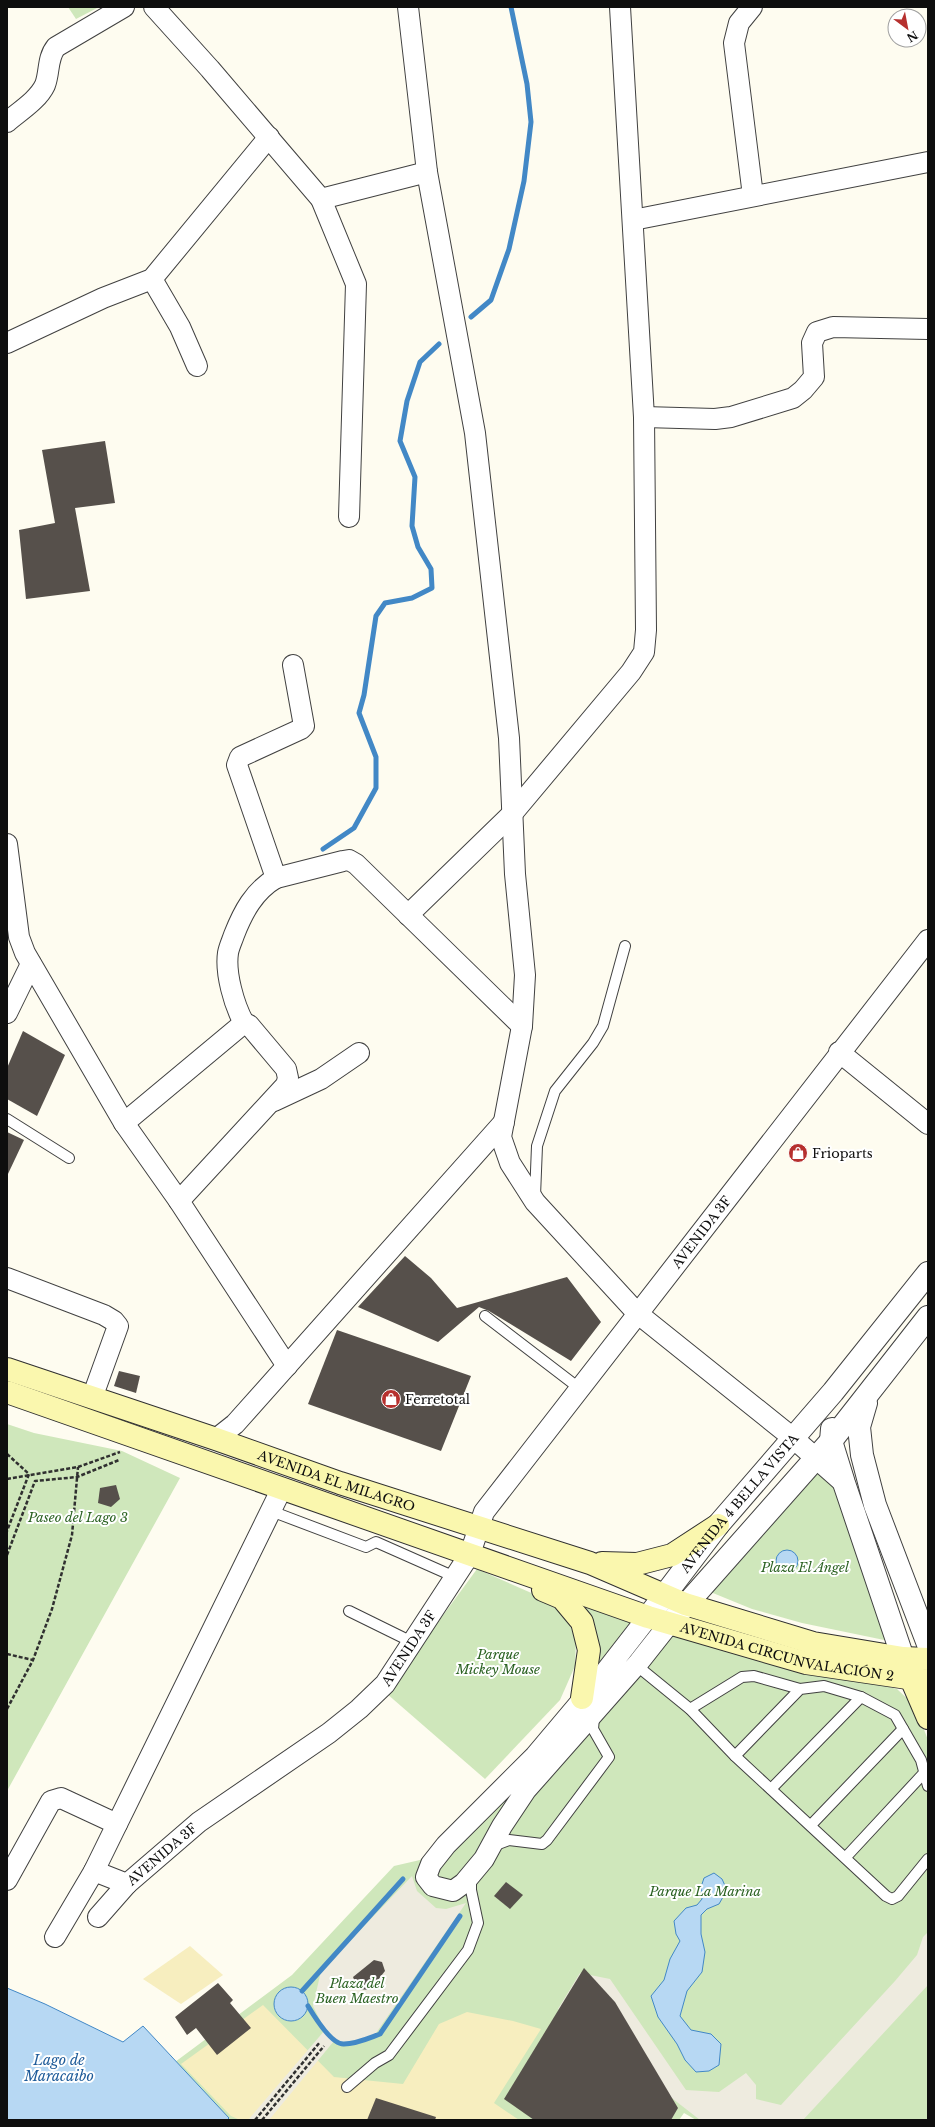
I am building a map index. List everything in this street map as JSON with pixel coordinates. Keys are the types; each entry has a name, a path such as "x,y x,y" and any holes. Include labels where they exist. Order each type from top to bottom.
{"main road":[{"name":"AVENIDA EL MILAGRO","path":"7,1369 216,1439 340,1483 479,1526 590,1563 665,1596"},
{"name":"AVENIDA EL MILAGRO","path":"7,1392 648,1617"},
{"path":"590,1563 637,1564 672,1555 718,1525"},
{"path":"500,1564 510,1576 562,1598 582,1622 589,1650 589,1705"},
{"name":"AVENIDA CIRCUNVALACIÓN 2","path":"665,1596 685,1604 813,1644 903,1658 928,1659"},
{"name":"AVENIDA CIRCUNVALACIÓN 2","path":"648,1617 806,1663 919,1680"},
{"path":"903,1658 919,1680 928,1718"}],"street":[{"path":"7,122 37,96 44,85 48,73 50,54 56,47 124,7"},
{"path":"154,7 269,137 321,199 356,284 349,518"},
{"path":"408,7 426,172 475,433 509,738 515,874 525,975 522,1026 501,1137 510,1163 535,1202 637,1313 793,1438 844,1482"},
{"path":"408,915 512,814 631,672 644,652 646,630 644,417 620,7"},
{"path":"752,7 739,23 734,43 754,196"},
{"path":"7,343 103,298 152,278 269,137"},
{"path":"633,220 928,162"},
{"path":"321,199 426,172"},
{"path":"152,278 180,327 197,366"},
{"path":"644,417 715,419 731,417 793,398 803,390 814,377 812,343 817,332 828,328 928,329"},
{"path":"276,878 237,765 240,757 301,729 304,726 293,665"},
{"path":"7,844 19,938 31,964 124,1123 179,1201 287,1366"},
{"path":"179,1201 286,1086 288,1078 286,1069 249,1025 244,1023 237,1012 231,990 228,952 241,915 262,886 276,878 349,860 356,864 522,1026"},
{"name":"AVENIDA 3F","path":"94,1871 127,1884 199,1822 329,1733 359,1709 385,1684 470,1554 484,1512 928,940"},
{"path":"7,1013 31,964"},
{"path":"124,1123 244,1023"},
{"path":"840,1052 928,1124"},
{"path":"271,1102 321,1079 359,1053"},
{"path":"216,1439 235,1424 504,1122"},
{"name":"AVENIDA 4 BELLA VISTA","path":"648,1617 718,1525 834,1392 928,1273"},
{"path":"7,1278 104,1315 114,1321 118,1326 92,1398"},
{"name":"AVENIDA 4 BELLA VISTA","path":"669,1624 685,1604 816,1459 928,1317"},
{"path":"834,1392 831,1441 903,1658"},
{"name":"AVENIDA 4 BELLA VISTA","path":"870,1392 859,1427 862,1455 876,1505 928,1644"},
{"path":"55,1938 94,1871 282,1488"},
{"path":"648,1617 599,1680 589,1705 526,1790 502,1826 484,1859 464,1883 453,1891 433,1886 426,1877 431,1864 446,1845 535,1756 589,1705 636,1665 669,1624"},
{"path":"7,1880 51,1801 56,1798 60,1798 117,1824"},
{"path":"98,1917 127,1884"}],"lane":[{"path":"535,1202 537,1146 555,1091 593,1043 603,1026 625,946"},
{"path":"7,1119 68,1158"},
{"path":"485,1316 579,1388"},
{"path":"271,1511 366,1547 376,1542 455,1577"},
{"path":"349,1611 412,1642"},
{"path":"636,1665 690,1708 735,1756 846,1857 886,1896 892,1899 898,1896 928,1860"},
{"path":"690,1708 742,1677 754,1676 800,1689 824,1686 861,1697 895,1715 921,1760 928,1786"},
{"path":"735,1756 800,1689"},
{"path":"771,1789 861,1697"},
{"path":"491,1846 509,1840 542,1844 547,1840 609,1757 593,1729 589,1705"},
{"path":"811,1826 903,1729"},
{"path":"846,1857 924,1773"},
{"path":"347,2087 375,2063 389,2056 468,1950 478,1923 471,1890 471,1874"}],"path":[{"path":"7,1479 29,1474 78,1467 122,1451"},
{"path":"7,1454 29,1474"},
{"path":"7,1555 35,1480 77,1476 119,1460"},
{"path":"7,1708 33,1660 52,1609 72,1535 78,1467"},
{"path":"7,1531 29,1474"},
{"path":"7,1654 33,1660"},
{"path":"255,2120 320,2042"},
{"path":"262,2120 324,2046"}],"green space":[{"path":"68,7 99,7 76,19"},
{"name":"Paseo del Lago 3","path":"7,1424 34,1433 122,1451 180,1478 7,1791"},
{"name":"Plaza El Ángel","path":"814,1471 833,1483 889,1641 802,1623 752,1609 708,1591"},
{"name":"Parque Mickey Mouse","path":"477,1569 552,1602 567,1618 576,1641 575,1666 560,1700 485,1779 386,1693"},
{"name":"Parque La Marina","path":"576,1602 679,1634 897,1689 915,1706 928,1740 928,2120 696,2120 684,2113 679,2120 227,2120 228,2117 175,2062 292,1975 394,1866 420,1860 481,1802 574,1700 581,1672"}],"sand":[{"path":"190,1946 223,1975 181,2004 143,1979"},
{"path":"263,2005 334,2077 403,2084 439,2024 467,2012 513,2021 541,2029 494,2103 519,2120 240,2120 231,2116 181,2064"}],"shaded area":[{"name":"Plaza del Buen Maestro","path":"412,1876 417,1891 436,1908 446,1909 466,1903 374,2036 346,2043 334,2041 269,2120 248,2120 325,2030 313,2006 321,1971"},
{"path":"928,1932 928,1985 803,2120 700,2120 558,2009 580,1973 610,1979 686,2090 719,2092 746,2073 756,2085 756,2099 781,2105 895,1981 917,1955 923,1937"}],"water":[{"path":"787,1550 795,1553 798,1561 795,1569 787,1572 779,1569 776,1561 779,1553"},
{"path":"714,1873 722,1879 727,1890 719,1904 707,1909 701,1915 701,1934 705,1952 702,1972 687,1991 680,2016 691,2030 711,2034 721,2044 719,2065 709,2071 696,2072 685,2060 677,2044 658,2017 651,1996 664,1980 670,1959 680,1941 676,1934 674,1921 686,1908 697,1905 702,1899 701,1887 704,1878"},
{"path":"288,1987 294,1987 298,1988 305,1994 308,2004 307,2011 301,2018 294,2021 288,2021 284,2020 277,2014 274,2007 274,2001 275,1997 281,1990"},
{"name":"Lago de Maracaibo","path":"7,1988 45,2004 123,2042 143,2026 229,2118 227,2120 7,2120"}],"building":[{"path":"105,441 115,503 75,508 90,591 26,599 19,530 55,523 42,450"},
{"path":"23,1031 65,1055 37,1116 7,1099 7,1068"},
{"path":"7,1132 24,1140 7,1176"},
{"path":"405,1256 431,1278 457,1308 567,1277 601,1322 571,1361 489,1311 479,1307 438,1342 358,1307"},
{"path":"337,1330 471,1376 441,1451 308,1404"},
{"path":"119,1371 140,1376 136,1393 114,1386"},
{"path":"116,1485 120,1499 111,1507 98,1503 100,1488"},
{"path":"506,1882 523,1895 510,1909 494,1896"},
{"path":"374,1960 382,1962 385,1971 370,1990 358,1989 353,1977"},
{"path":"584,1968 615,2002 678,2108 671,2120 534,2120 504,2099"},
{"path":"218,1983 233,2000 230,2003 251,2028 217,2055 196,2028 187,2035 175,2017"},
{"path":"376,2098 436,2117 435,2120 367,2120"}],"waterway":[{"path":"471,317 491,300 509,249 524,181 531,122 527,84 511,7"},
{"path":"323,849 354,828 376,788 376,757 359,713 364,695 376,616 385,603 412,598 432,588 431,569 418,547 412,526 415,477 400,441 407,401 420,362 439,344"},
{"path":"302,1991 403,1879"},
{"path":"308,2006 329,2035 339,2043 353,2043 380,2034 460,1916"}],"place":[{"name":"Frioparts","path":"798,1153"},
{"name":"Ferretotal","path":"391,1399"}]}
